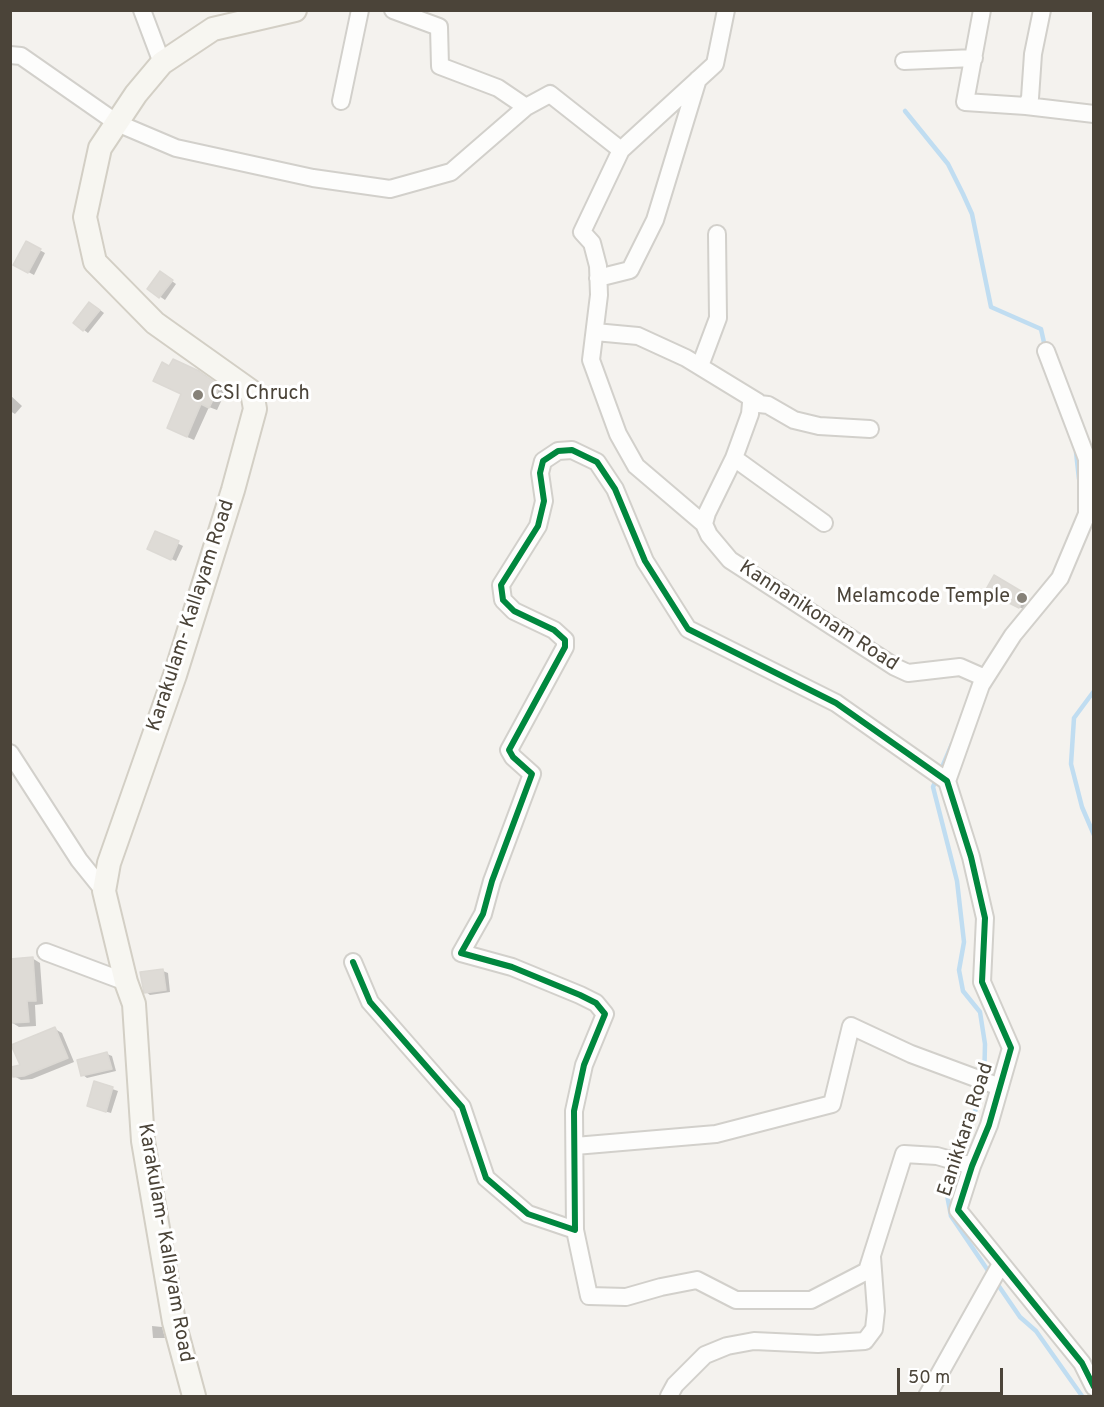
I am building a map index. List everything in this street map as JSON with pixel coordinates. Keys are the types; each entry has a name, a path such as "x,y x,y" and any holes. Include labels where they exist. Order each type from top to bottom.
{"street":[{"path":"142,10 162,63"},
{"name":"Karakulam- Kallayam Road","path":"194,1396 174,1322 143,1141 134,1004 126,982 104,891 109,863 175,675 233,490 255,409 252,392 155,323 95,262 85,217 100,148 162,63 213,29 295,10"},
{"path":"341,101 360,10"},
{"path":"393,10 439,27 440,66 498,88 526,107"},
{"name":"Kannanikonam Road","path":"726,10 715,64 621,150 582,232 595,250 598,278 591,360 608,410 636,466 705,524 717,548 730,560 895,667 908,673 960,667 982,676"},
{"path":"982,10 965,102 1094,114"},
{"path":"1026,106 1030,98 1033,54 1042,10"},
{"path":"10,55 21,56 117,123 176,148 313,177 390,189 451,172 526,107 550,94 621,150"},
{"path":"904,61 974,58"},
{"path":"598,278 630,270 655,220 698,79"},
{"path":"700,366 718,318 717,234"},
{"path":"595,332 638,336 700,366 758,402 794,420 819,426 870,429"},
{"path":"962,1163 937,1156 904,1154 867,1270 811,1300 736,1300 697,1280 626,1297 589,1296 575,1230 574,1111 584,1065 605,1014 596,1003 580,995 512,967 461,953 483,914 492,881 532,774 513,757 509,750 565,647 566,640 554,630 514,611 503,600 501,585 538,526 544,501 540,473 543,461 558,451 572,450 597,462 615,489 645,561 688,628 836,703 941,777 982,676 1060,578 1087,514 1087,459 1076,423 1046,351"},
{"path":"705,524 712,501 724,483 734,458 750,414 751,403 758,402"},
{"path":"734,458 824,523"},
{"path":"10,753 79,860 104,891"},
{"name":"Eanikkara Road","path":"941,777 985,918 982,981 1011,1048 989,1125 962,1163 958,1210 1082,1363 1094,1387"},
{"path":"46,952 126,982"},
{"path":"353,962 370,1002 462,1107 486,1178 528,1214 575,1230"},
{"path":"575,1146 716,1134 832,1104 851,1026 911,1054 1000,1087"},
{"path":"669,1396 675,1385 705,1356 727,1346 754,1341 818,1344 865,1341 874,1329 876,1311 871,1256"},
{"path":"927,1396 1001,1263"}],"building":[{"path":"26,241 41,249 28,273 13,265"},
{"path":"160,271 173,280 159,298 147,289"},
{"path":"89,302 100,310 83,331 73,323"},
{"name":"CSI Chruch","path":"173,359 199,371 220,386 209,408 201,404 187,437 167,428 181,394 153,381 162,362 169,366"},
{"path":"155,531 179,541 171,560 147,549"},
{"path":"994,575 1026,594 1019,608 985,591"},
{"path":"33,957 36,1001 27,1001 29,1022 10,1023 10,959"},
{"path":"163,969 166,990 144,993 140,972"},
{"path":"55,1027 68,1058 24,1076 13,1077 11,1067 20,1065 11,1045"},
{"path":"107,1052 112,1069 81,1076 77,1060"},
{"path":"94,1081 113,1087 106,1112 87,1106"}],"waterway":[{"path":"905,111 948,164 972,214 991,307 1041,329 1045,347"},
{"path":"1076,452 1079,479"},
{"path":"1094,691 1074,718 1071,764 1082,807 1094,835"},
{"path":"940,772 952,744"},
{"path":"936,780 933,787 957,881 964,942 959,970 963,991 980,1012 985,1044 984,1085 959,1158"},
{"path":"957,1166 947,1195 951,1216 991,1275"},
{"path":"996,1282 1020,1317 1036,1331 1082,1396"}],"cycle path":[{"path":"353,962 370,1002 462,1107 486,1178 528,1214 575,1230 574,1111 584,1065 605,1014 596,1003 580,995 512,967 461,953 483,914 492,881 532,774 513,757 509,750 565,647 565,640 554,630 514,611 503,600 501,585 538,526 544,501 540,473 543,461 558,451 572,450 597,462 615,489 645,561 688,629 836,703 947,781 971,857 985,918 982,982 1011,1048 989,1125 972,1166 958,1210 1082,1363 1094,1387"}],"place":[{"name":"CSI Chruch","path":"198,395"},
{"name":"Melamcode Temple","path":"1022,598"}]}
